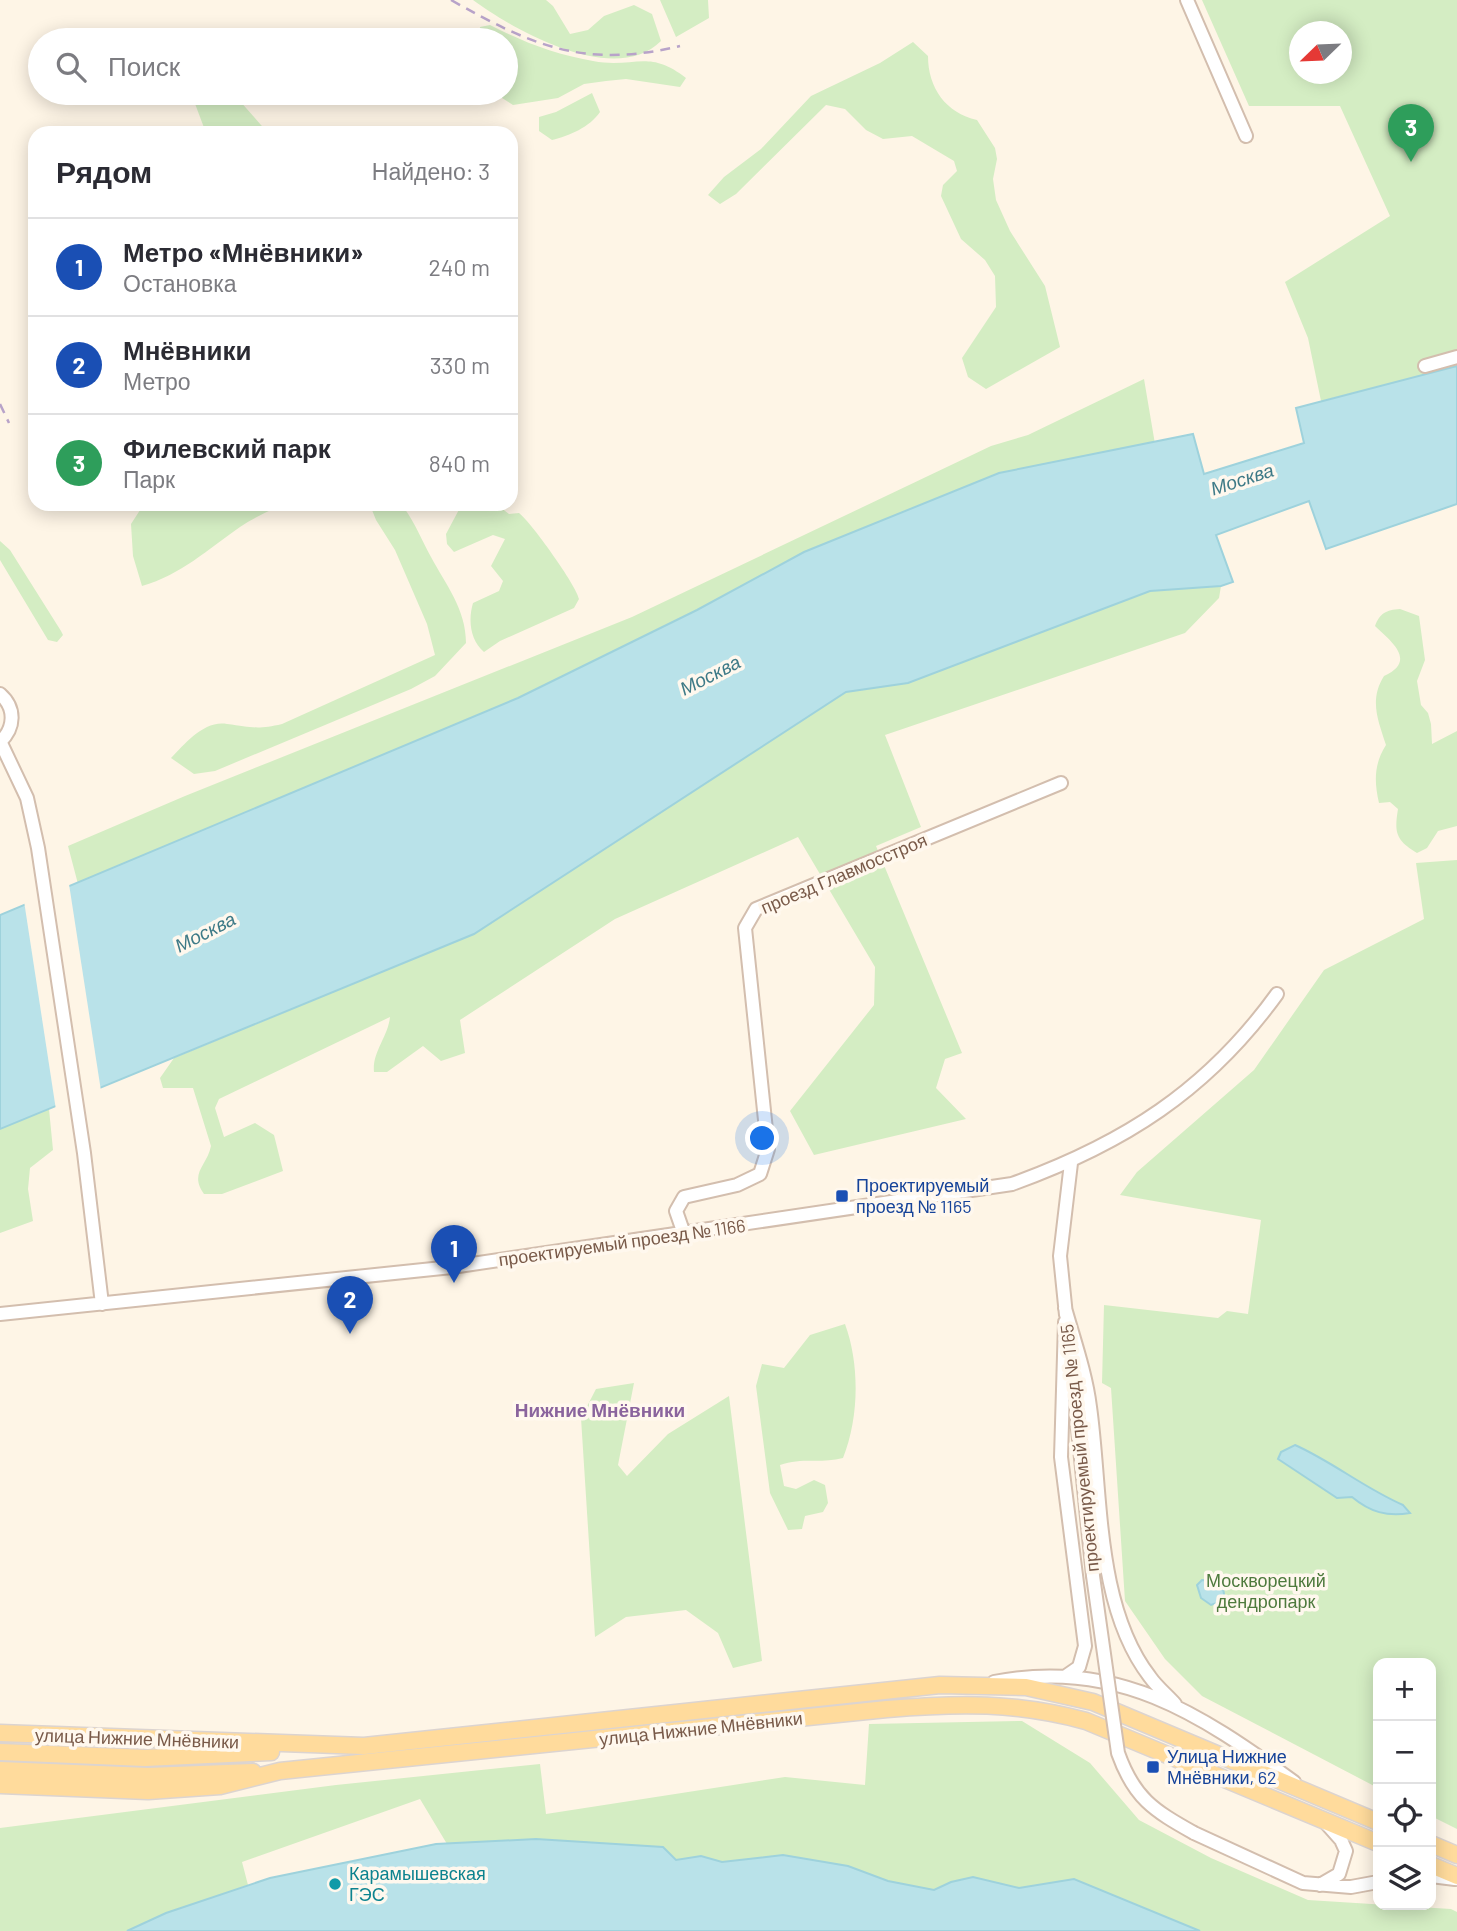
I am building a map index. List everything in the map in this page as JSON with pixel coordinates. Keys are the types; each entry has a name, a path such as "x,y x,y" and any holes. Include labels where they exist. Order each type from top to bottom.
{"main road":[{"name":"улица Нижние Мнёвники","path":"0,1733 343,1746 929,1686 983,1684 1026,1687 1093,1702 1373,1820"},
{"name":"улица Нижние Мнёвники","path":"0,1785 168,1790 247,1782 281,1771 927,1706 1014,1705 1086,1721 1373,1841"},
{"path":"0,1752 145,1758 343,1746"},
{"path":"0,1770 148,1776 281,1771"},
{"path":"1436,1846 1457,1855"},
{"path":"1436,1868 1457,1878"}],"street":[{"path":"1187,0 1246,136"},
{"path":"1425,366 1457,357"},
{"path":"0,694 10,707 12,716 9,732 0,742 27,798 38,848 84,1153 102,1304"},
{"name":"проезд Главмосстроя","path":"684,1234 676,1211 684,1197 737,1185 760,1174 768,1149 745,928 756,909 1061,783"},
{"path":"1071,1163 1155,1116 1249,1032 1277,994"},
{"name":"проектируемый проезд № 1166","path":"0,1314 412,1272 684,1234 1012,1184 1071,1163"},
{"name":"проектируемый проезд № 1165","path":"1071,1163 1060,1256 1093,1576 1118,1753 1127,1778 1143,1801 1194,1833 1303,1884 1351,1887 1373,1883"},
{"path":"1065,1308 1061,1457 1085,1646 1079,1667 1066,1676"},
{"path":"1065,1308 1090,1404 1104,1543 1114,1600 1131,1643 1149,1676 1175,1704"},
{"path":"983,1684 1032,1675 1087,1677 1124,1686 1175,1704 1229,1736 1309,1793"},
{"path":"625,1719 626,1737"},
{"path":"1317,1886 1331,1882 1339,1874 1346,1851 1333,1829 1320,1819"},
{"path":"1436,1876 1457,1878"}],"green space":[{"path":"473,0 546,0 553,6 570,34 588,30 604,16 634,5 652,14 661,41 641,54 618,58 592,56 539,39"},
{"path":"660,0 708,0 709,18 676,37"},
{"path":"1202,0 1457,0 1457,366 1321,401 1308,338 1285,282 1390,216 1340,106 1249,106"},
{"path":"518,38 553,51 593,61 641,61 661,64 686,78 680,87 626,79 584,84 558,98 518,104"},
{"path":"913,42 928,56 931,79 941,97 956,112 977,120 995,148 997,159 993,179 996,200 1010,231 1045,286 1060,347 986,389 968,377 962,358 996,307 995,276 985,260 961,239 941,196 943,185 957,171 954,161 912,136 883,139 866,130 845,109 826,105 736,194 720,204 708,195 724,177 761,149 811,96 880,63"},
{"path":"592,93 600,112 585,126 552,140 539,131 539,117 556,112"},
{"path":"196,105 243,105 262,126 203,126"},
{"path":"1144,379 1155,444 999,473 804,552 697,610 518,698 78,884 68,846 185,796 632,617 991,446 1028,435"},
{"path":"139,511 269,511 245,524 194,561 142,586 133,556 131,524"},
{"path":"372,511 407,511 459,608 466,643 435,676 411,689 215,771 194,774 171,758 203,729 219,724 260,727 282,724 435,655 427,624 395,550"},
{"path":"458,511 519,513 542,540 579,599 574,608 500,641 484,652 473,636 471,609 473,603 499,591 503,581 491,566 505,539 493,535 454,552 447,544 446,534"},
{"path":"0,541 10,550 61,631 63,635 57,642 48,640 0,560"},
{"path":"1221,586 1219,598 1185,633 885,735 921,827 876,846 962,1053 945,1059 936,1088 966,1119 814,1155 790,1111 874,1005 875,967 798,837 615,919 460,1020 465,1053 441,1061 423,1046 387,1072 374,1072 375,1058 390,1017 219,1099 215,1108 224,1137 255,1123 274,1135 283,1171 222,1194 204,1194 198,1180 211,1146 193,1088 163,1088 160,1078 174,1058 474,934 846,692 908,683 1150,591"},
{"path":"1400,609 1419,616 1425,660 1417,681 1421,705 1428,713 1431,724 1432,744 1457,731 1457,826 1438,831 1427,848 1417,853 1398,835 1398,809 1390,802 1379,803 1376,787 1377,766 1386,745 1376,710 1377,693 1384,676 1394,670 1400,658 1394,645 1375,626 1384,613"},
{"name":"Москворецкий дендропарк","path":"1457,860 1457,1829 1436,1818 1436,1658 1373,1658 1373,1785 1202,1696 1165,1659 1125,1601 1111,1388 1102,1383 1104,1305 1218,1318 1227,1311 1248,1314 1261,1220 1120,1195 1137,1172 1254,1070 1324,970 1424,919 1416,863"},
{"path":"49,1109 53,1150 30,1168 28,1189 33,1221 0,1233 0,1129"},
{"path":"845,1324 853,1357 856,1391 848,1442 843,1458 796,1461 780,1465 784,1486 796,1489 814,1480 825,1485 828,1503 823,1512 805,1516 802,1529 788,1530 770,1493 756,1386 762,1364 784,1368 810,1335"},
{"path":"634,1383 618,1465 627,1476 668,1434 729,1396 762,1661 733,1668 718,1633 686,1610 626,1617 595,1637 581,1418 596,1389"},
{"path":"1022,1721 1090,1763 1139,1820 1211,1858 1308,1900 1373,1904 1373,1910 1451,1909 1457,1912 1457,1931 1200,1931 1074,1879 1019,1888 973,1877 951,1882 934,1891 888,1881 848,1866 783,1855 722,1862 701,1856 676,1860 662,1847 536,1839 447,1844 420,1799 242,1862 248,1885 166,1913 127,1931 0,1931 0,1828 336,1785 540,1764 546,1814 785,1777 865,1785 869,1724"}],"water":[{"name":"Москва","path":"1457,366 1457,504 1326,549 1309,501 1216,535 1233,582 1221,586 1150,591 908,683 846,692 474,934 0,1129 0,915 518,698 697,610 804,552 999,473 1193,434 1204,474 1304,443 1296,408"},
{"path":"1295,1445 1403,1505 1410,1513 1386,1514 1372,1510 1352,1497 1337,1498 1278,1459 1281,1452"},
{"path":"1202,1580 1214,1581 1223,1588 1225,1600 1211,1605 1201,1598 1197,1585"},
{"path":"536,1839 663,1847 676,1860 701,1856 722,1862 783,1855 848,1866 888,1881 934,1890 951,1882 973,1877 1019,1888 1074,1879 1200,1931 127,1931 166,1913 270,1878 436,1844"}],"pier":[{"path":"69,884 101,1091 56,1110 24,901"}],"railway":[{"path":"451,0 504,28"},
{"path":"518,34 560,49 587,54 646,53 680,46"},
{"path":"0,404 9,423"}],"place":[{"name":"Филевский парк","path":"1411,162"},
{"name":"Проектируемый проезд № 1165","path":"842,1196"},
{"name":"Метро «Мнёвники»","path":"454,1283"},
{"name":"Мнёвники","path":"350,1334"},
{"name":"Улица Нижние Мнёвники, 62","path":"1153,1767"},
{"name":"Карамышевская ГЭС","path":"335,1884"}],"district":[{"name":"Нижние Мнёвники","path":"600,1410"}]}
